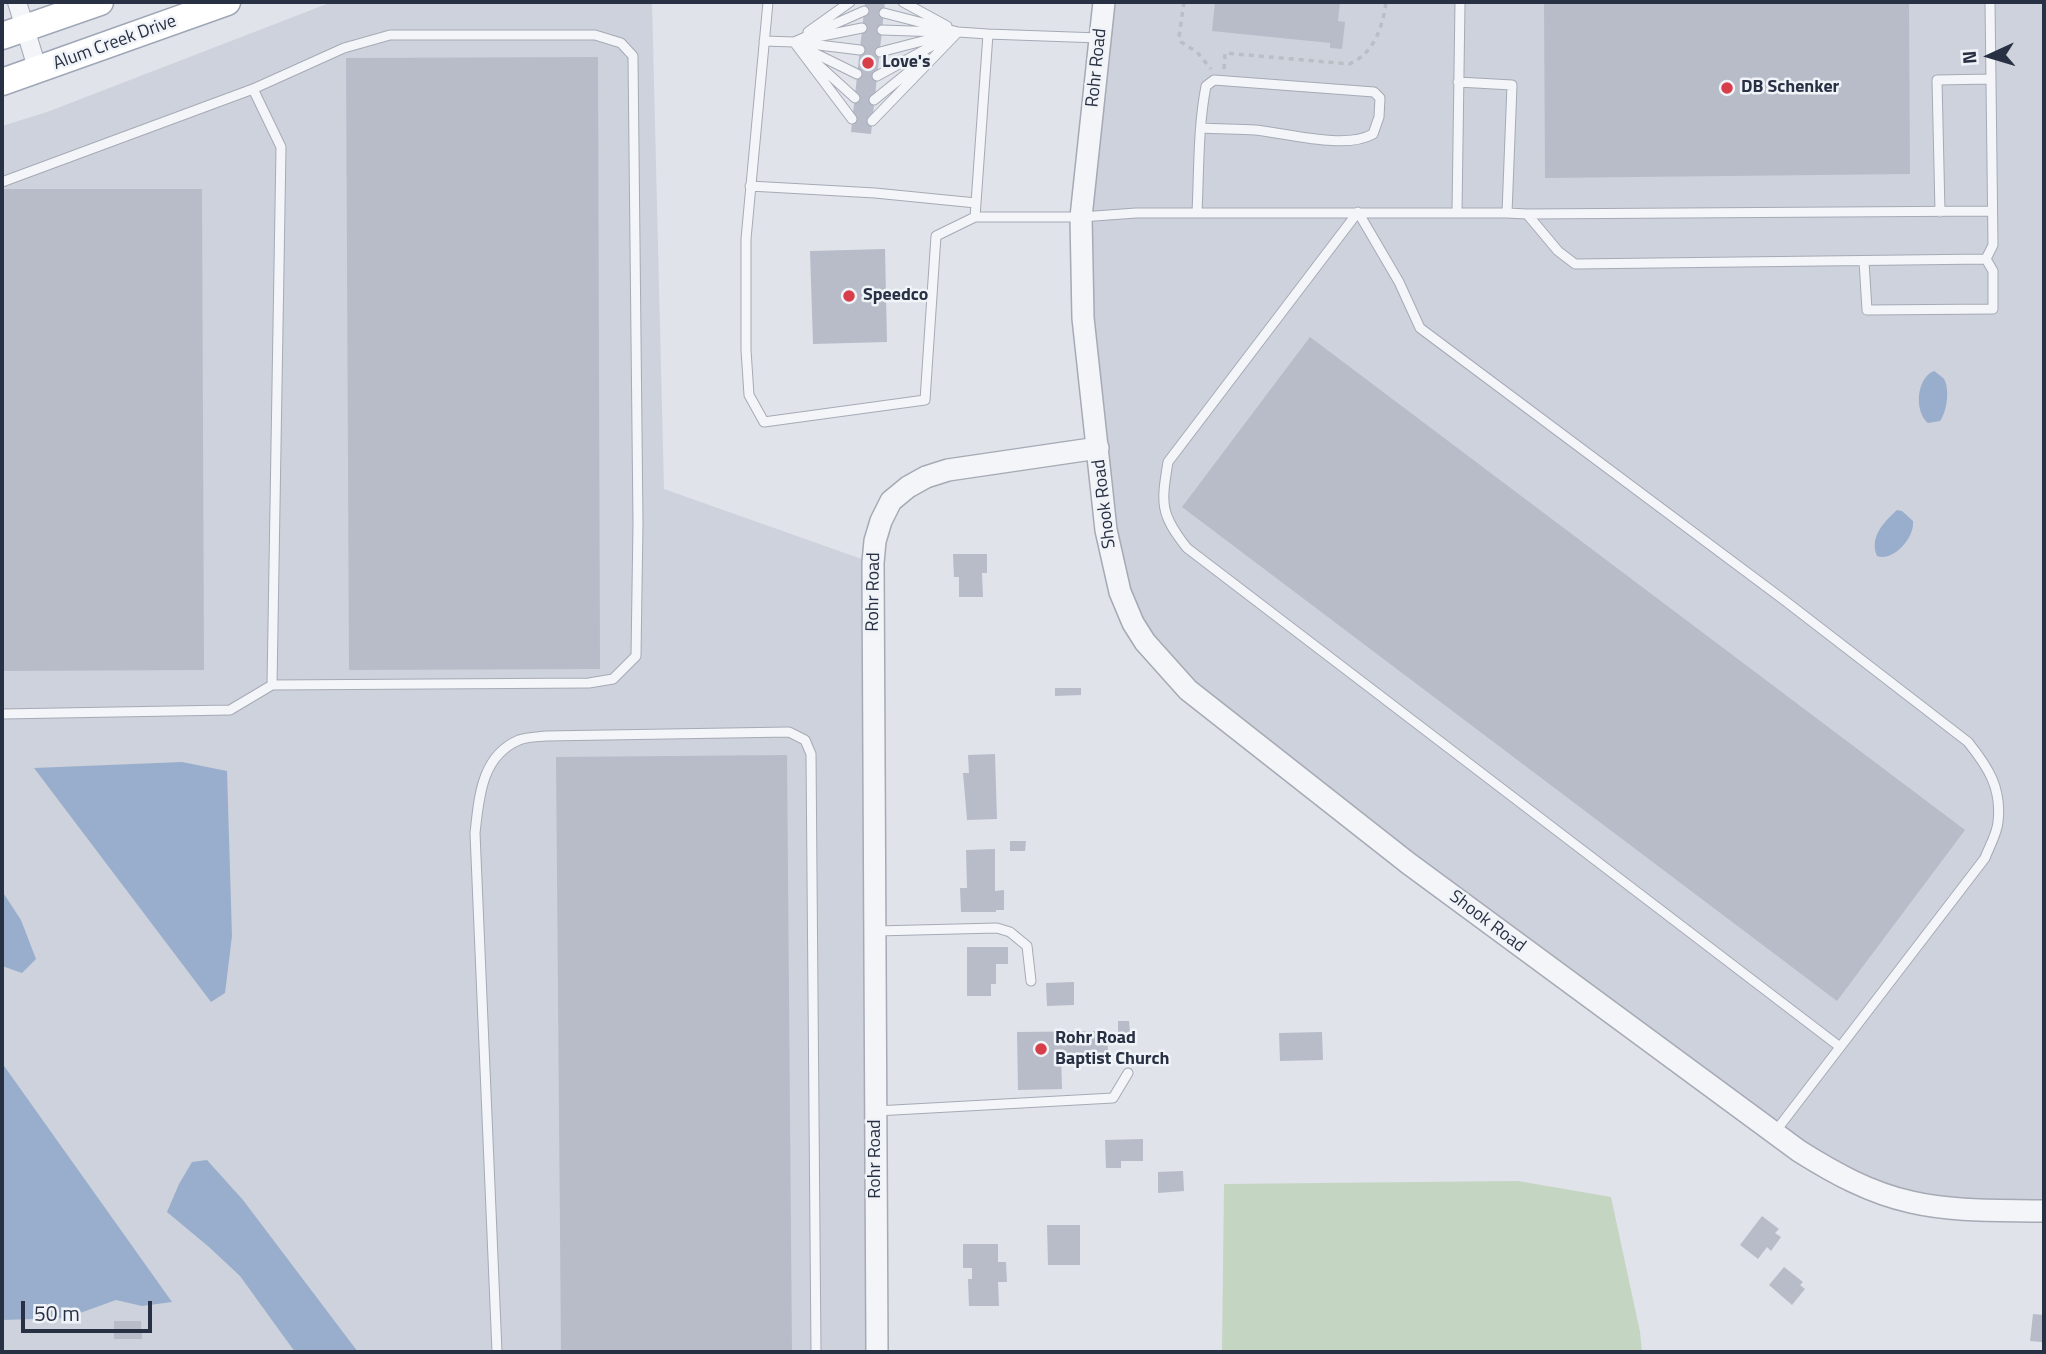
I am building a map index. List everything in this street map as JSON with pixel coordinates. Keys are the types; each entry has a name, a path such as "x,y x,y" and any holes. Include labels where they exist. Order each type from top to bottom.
{"main road":[{"path":"13,32 100,2"},
{"name":"Alum Creek Drive","path":"2,82 227,2"}],"street":[{"path":"17,2 13,32 37,71"},
{"name":"Rohr Road","path":"877,1352 875,541 891,501 926,477 948,470 1098,448 1083,318 1081,217 1104,2"},
{"name":"Shook Road","path":"1098,448 1106,530 1126,608 1145,642 1188,690 1408,863 1774,1133 1842,1177 1912,1202 1982,1210 2044,1211"}],"lane":[{"path":"768,2 746,239 749,395 764,422 925,400 936,236 975,217 1081,217 1136,213 1992,211"},
{"path":"794,42 849,2"},
{"path":"903,2 958,32"},
{"path":"1457,212 1460,2"},
{"path":"1986,259 1993,246 1990,2"},
{"path":"794,42 864,11"},
{"path":"884,13 958,32"},
{"path":"794,42 862,28"},
{"path":"882,30 1101,38"},
{"path":"880,52 958,32"},
{"path":"877,76 958,32"},
{"path":"874,100 958,32"},
{"path":"872,121 958,32"},
{"path":"975,217 988,34"},
{"path":"2,182 253,89 344,48 390,35 595,35 621,43 633,56 639,524 636,656 613,679 589,683 272,685 230,710 2,714"},
{"path":"764,41 860,50"},
{"path":"794,42 857,74"},
{"path":"794,42 855,98"},
{"path":"794,42 852,119"},
{"path":"1940,212 1937,80 1991,79"},
{"path":"1197,213 1201,128 1206,86 1214,80 1374,92 1380,98 1379,117 1373,134 1364,139 1344,141 1254,130 1201,128"},
{"path":"1458,82 1512,85 1507,213"},
{"path":"253,89 281,147 272,685"},
{"path":"750,186 875,193 976,203"},
{"path":"1358,212 1399,282 1420,328 1784,600 1968,742 1988,767 1997,790 1998,824 1984,858 1774,1133"},
{"path":"1358,212 1168,462 1163,489 1164,510 1169,527 1186,548 1840,1047"},
{"path":"1527,214 1558,251 1575,264 1986,259"},
{"path":"1864,261 1867,310 1993,309 1993,271 1986,259"},
{"path":"497,1352 475,833 481,785 498,753 520,739 546,736 789,732 805,740 811,754 816,1352"},
{"path":"874,931 997,928 1010,932 1027,946 1031,981"},
{"path":"876,1111 1113,1098 1128,1073"}],"path":[{"path":"1184,2 1179,37 1197,52 1214,72"},
{"path":"1223,73 1225,53 1349,64 1354,62 1368,50 1380,30 1386,2"}],"shaded area":[{"path":"332,2 652,2 664,489 873,563 877,1352 2,1352 2,126 47,112"},
{"path":"1104,2 2044,2 2044,1210 1982,1210 1842,1177 1188,690 1120,592 1081,217"}],"green space":[{"path":"1518,1181 1611,1197 1642,1352 1222,1352 1224,1184"}],"water":[{"path":"1934,371 1944,379 1947,400 1940,421 1928,423 1921,411 1919,396 1924,381"},
{"path":"1897,510 1913,521 1911,534 1896,552 1884,557 1877,556 1876,536"},
{"path":"182,762 227,771 232,936 225,993 211,1002 34,768"},
{"path":"2,891 21,920 36,959 22,973 2,966"},
{"path":"2,1063 172,1302 142,1306 116,1300 66,1318 2,1320"},
{"path":"207,1160 243,1200 358,1352 295,1352 240,1276 167,1212 192,1162"}],"building":[{"name":"Love's","path":"865,2 885,2 871,134 851,132"},
{"path":"1215,2 1340,2 1338,21 1345,22 1342,49 1330,48 1330,43 1212,31"},
{"name":"DB Schenker","path":"1544,2 1909,2 1910,174 1545,178"},
{"path":"598,57 600,669 349,670 346,58"},
{"path":"2,189 202,189 204,670 2,671"},
{"name":"Speedco","path":"885,249 887,342 813,344 810,251"},
{"path":"1310,337 1965,830 1837,1001 1182,507"},
{"path":"953,554 987,554 987,573 982,573 983,597 959,597 959,577 954,577"},
{"path":"1055,688 1081,688 1081,695 1055,696"},
{"path":"995,754 997,819 967,820 963,773 969,773 968,755"},
{"path":"787,755 792,1352 561,1352 556,757"},
{"path":"1010,841 1026,841 1025,851 1010,851"},
{"path":"995,849 995,891 1004,890 1004,910 961,912 960,888 967,888 966,850"},
{"path":"967,947 1008,947 1008,964 996,964 996,984 991,984 991,996 967,996"},
{"path":"1074,982 1074,1005 1047,1006 1046,983"},
{"path":"1118,1021 1129,1021 1130,1033 1118,1034"},
{"path":"1107,1031 1108,1053 1061,1053 1062,1089 1018,1090 1017,1032"},
{"path":"1322,1032 1323,1060 1280,1061 1279,1033"},
{"path":"1143,1139 1143,1161 1121,1161 1121,1168 1106,1168 1105,1140"},
{"path":"1183,1171 1184,1191 1158,1193 1158,1172"},
{"path":"1762,1216 1779,1229 1775,1233 1781,1237 1771,1251 1767,1247 1758,1259 1740,1245"},
{"path":"1047,1225 1080,1225 1080,1265 1048,1265"},
{"path":"963,1244 998,1244 998,1262 1006,1262 1007,1282 998,1282 999,1306 969,1306 968,1279 972,1279 972,1268 963,1268"},
{"path":"1784,1267 1803,1282 1800,1285 1805,1289 1792,1305 1769,1285"},
{"path":"2033,1314 2044,1315 2042,1342 2030,1341"},
{"path":"114,1321 141,1321 142,1339 114,1339"}],"place":[{"name":"Love's","path":"868,63"},
{"name":"DB Schenker","path":"1727,88"},
{"name":"Speedco","path":"849,296"},
{"name":"Rohr Road Baptist Church","path":"1041,1049"}]}
